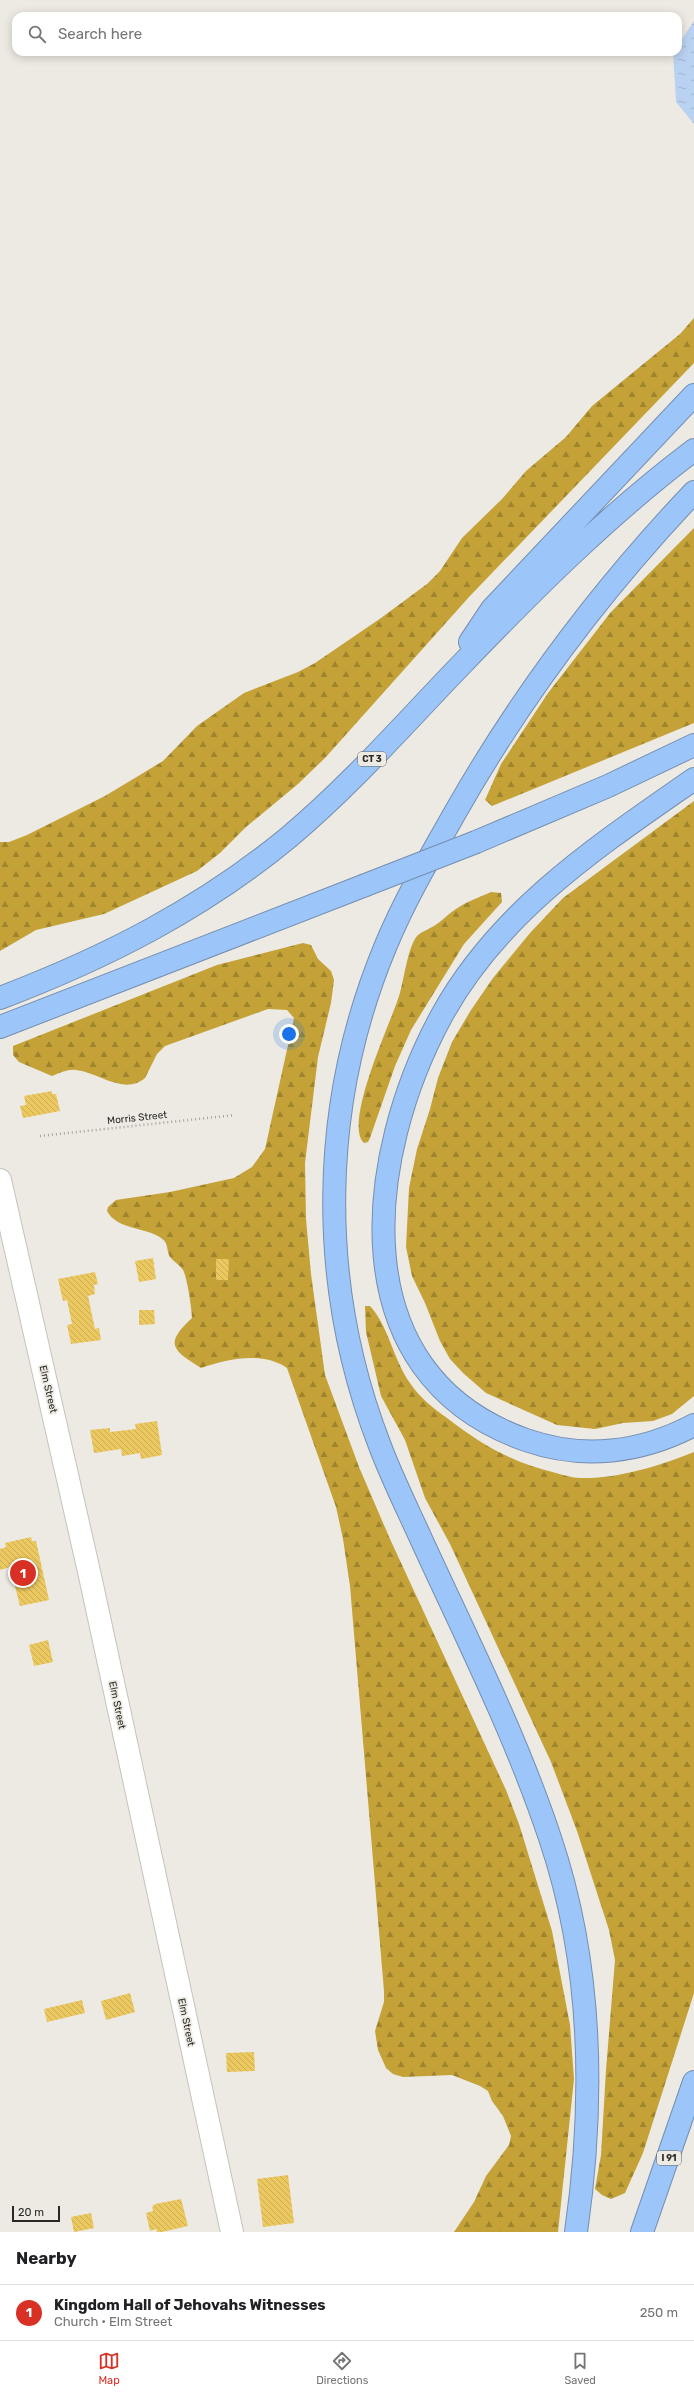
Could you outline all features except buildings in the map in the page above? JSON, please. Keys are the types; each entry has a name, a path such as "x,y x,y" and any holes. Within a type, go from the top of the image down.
{"highway":[{"path":"460,666 473,635 492,609 694,395"},
{"name":"CT 3","path":"0,998 120,947 183,913 239,875 289,837 338,793 567,557 611,518 694,450"},
{"path":"576,2232 587,2136 589,2077 583,1998 570,1910 552,1842 527,1775 389,1468 364,1402 350,1347 339,1286 334,1241 334,1177 341,1108 355,1035 373,978 406,902 468,790 549,666 608,588 694,492"},
{"path":"0,1027 476,842 602,789 694,745"},
{"path":"694,779 608,838 556,879 503,930 468,973 434,1030 409,1089 390,1154 384,1194 382,1230 385,1268 390,1293 410,1341 439,1384 476,1415 505,1432 537,1444 560,1449 590,1452 638,1447 671,1436 694,1425"},
{"name":"I 91","path":"642,2232 694,2082"}],"street":[{"name":"Elm Street","path":"0,1180 90,1576 232,2232"}],"path":[{"name":"Morris Street","path":"40,1136 235,1115"}],"green space":[{"path":"694,318 694,363 469,597 325,758 298,784 246,827 220,853 197,871 104,914 36,930 0,951 0,842 9,842 27,835 105,796 163,761 197,726 244,693 298,672 315,663 381,618 427,584 440,571 462,538 502,499 526,471 566,437 592,406 680,334"},
{"path":"694,528 694,723 492,806 485,800 501,764 548,693 611,612"},
{"path":"694,801 694,1396 672,1414 653,1421 623,1423 595,1429 557,1425 486,1393 463,1373 450,1359 440,1341 425,1303 412,1276 406,1247 409,1188 417,1149 438,1078 452,1042 471,1010 493,978 530,933 563,898"},
{"path":"491,892 501,893 502,902 464,944 411,1030 395,1066 370,1138 368,1142 364,1143 359,1132 359,1116 363,1096 370,1073 398,999 408,956 414,940 422,932 437,924 460,906"},
{"path":"303,943 311,945 318,959 331,971 334,980 331,1003 318,1057 305,1163 306,1219 311,1274 325,1375 359,1467 390,1539 506,1790 519,1824 552,1931 570,2025 574,2079 558,2232 454,2232 474,2202 486,2176 509,2145 511,2136 503,2116 492,2101 488,2091 480,2086 452,2075 403,2077 393,2074 386,2068 378,2050 375,2031 384,2002 384,1991 350,1586 343,1539 336,1507 287,1368 267,1360 245,1358 201,1368 183,1356 175,1346 175,1340 183,1327 192,1318 185,1273 170,1257 164,1240 155,1234 118,1222 107,1211 108,1207 116,1200 170,1192 234,1178 252,1167 265,1149 294,1018 287,1010 268,1009 165,1046 157,1054 145,1078 137,1083 128,1085 111,1082 76,1070 67,1071 52,1076 19,1062 13,1055 13,1046 217,965"},
{"path":"365,1306 370,1306 376,1314 387,1333 404,1374 422,1398 460,1428 498,1452 540,1469 577,1478 594,1478 638,1471 694,1452 694,1993 643,2153 625,2193 611,2199 602,2195 595,2189 601,2155 615,1960 609,1930 577,1831 551,1762 450,1544 425,1498 405,1440 381,1396 366,1332"}],"water":[{"path":"694,21 694,124 676,102 673,56 682,56 682,39"}],"place":[{"name":"Kingdom Hall of Jehovahs Witnesses","path":"23,1573"}]}
